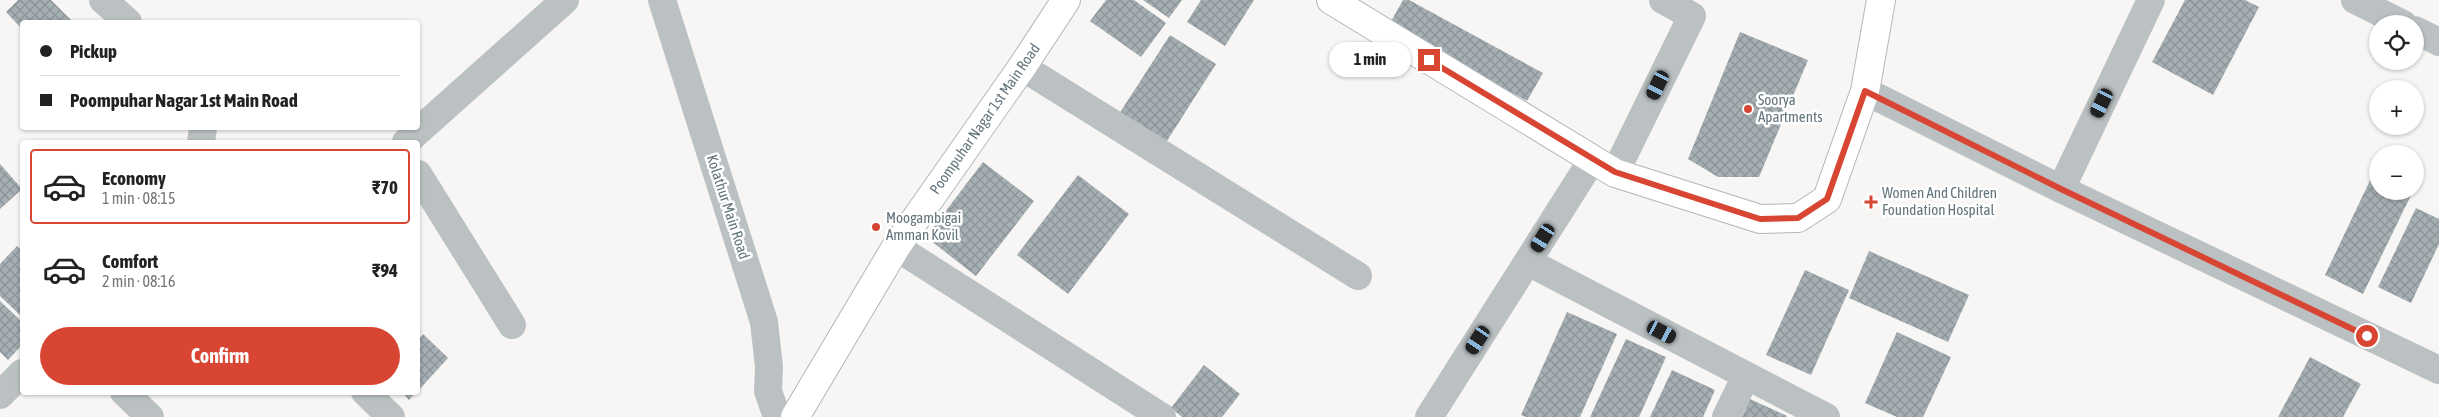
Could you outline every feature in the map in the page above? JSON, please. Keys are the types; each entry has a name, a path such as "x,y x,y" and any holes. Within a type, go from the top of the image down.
{"main road":[{"name":"Poompuhar Nagar 1st Main Road","path":"795,417 896,247 1022,67 1066,0"},
{"path":"1331,0 1604,166 1760,219 1798,218 1827,199 1865,91 1881,0"}],"street":[{"path":"104,0 126,20"},
{"path":"420,129 565,0"},
{"name":"Kolathur Main Road","path":"662,0 764,322 769,367 768,391 777,417"},
{"path":"1429,417 1528,262 1604,166 1692,16 1663,0"},
{"path":"2061,189 2151,0"},
{"path":"2355,0 2385,15"},
{"path":"2424,34 2439,42"},
{"path":"1022,67 1358,276"},
{"path":"1865,91 2061,189 2439,370"},
{"path":"408,140 419,130"},
{"path":"420,177 512,324"},
{"path":"896,247 1162,417"},
{"path":"1528,262 1826,417"},
{"path":"0,395 20,375"},
{"path":"1726,417 1746,376"},
{"path":"127,395 150,417"},
{"path":"368,395 390,417"}],"building":[{"path":"18,0 51,0 71,20 20,20 20,27 6,12"},
{"path":"1106,0 1134,0 1166,23 1141,57 1090,21"},
{"path":"1143,0 1182,0 1169,18"},
{"path":"1201,0 1254,0 1225,46 1187,22"},
{"path":"1403,0 1409,0 1543,73 1527,101 1389,25"},
{"path":"2185,0 2245,0 2259,7 2213,95 2152,62"},
{"name":"Soorya Apartments","path":"1740,32 1808,60 1759,177 1718,177 1688,159"},
{"path":"1170,35 1216,64 1165,144 1119,114"},
{"path":"983,162 1034,201 976,276 926,237"},
{"path":"0,164 20,187 20,191 0,209"},
{"path":"1078,175 1129,214 1068,294 1017,255"},
{"path":"2369,182 2369,200 2409,200 2363,294 2325,275"},
{"path":"2416,208 2439,219 2439,244 2411,303 2378,287"},
{"path":"17,246 20,249 20,315 0,296 0,264"},
{"path":"1869,251 1969,295 1948,342 1849,298"},
{"path":"1805,270 1849,290 1811,375 1766,355"},
{"path":"0,301 20,320 20,347 8,360 0,352"},
{"path":"1567,312 1617,334 1580,417 1526,417 1521,415"},
{"path":"1897,332 1951,357 1923,417 1897,417 1865,403"},
{"path":"423,334 448,358 420,389 420,338"},
{"path":"1626,339 1666,357 1639,417 1590,417"},
{"path":"2310,357 2361,384 2343,417 2278,417"},
{"path":"1204,365 1240,394 1222,417 1182,417 1171,408"},
{"path":"1672,370 1715,390 1703,417 1650,417"},
{"path":"405,395 413,395 409,400"},
{"path":"1750,399 1787,416 1742,417"}],"place":[{"name":"Soorya Apartments","path":"1748,109"},
{"name":"Women And Children Foundation Hospital","path":"1871,202"},
{"name":"Moogambigai Amman Kovil","path":"876,227"}],"route":[{"path":"1429,60 1592,160 1615,172 1760,219 1798,218 1827,199 1865,91 2061,189 2367,336"}]}
